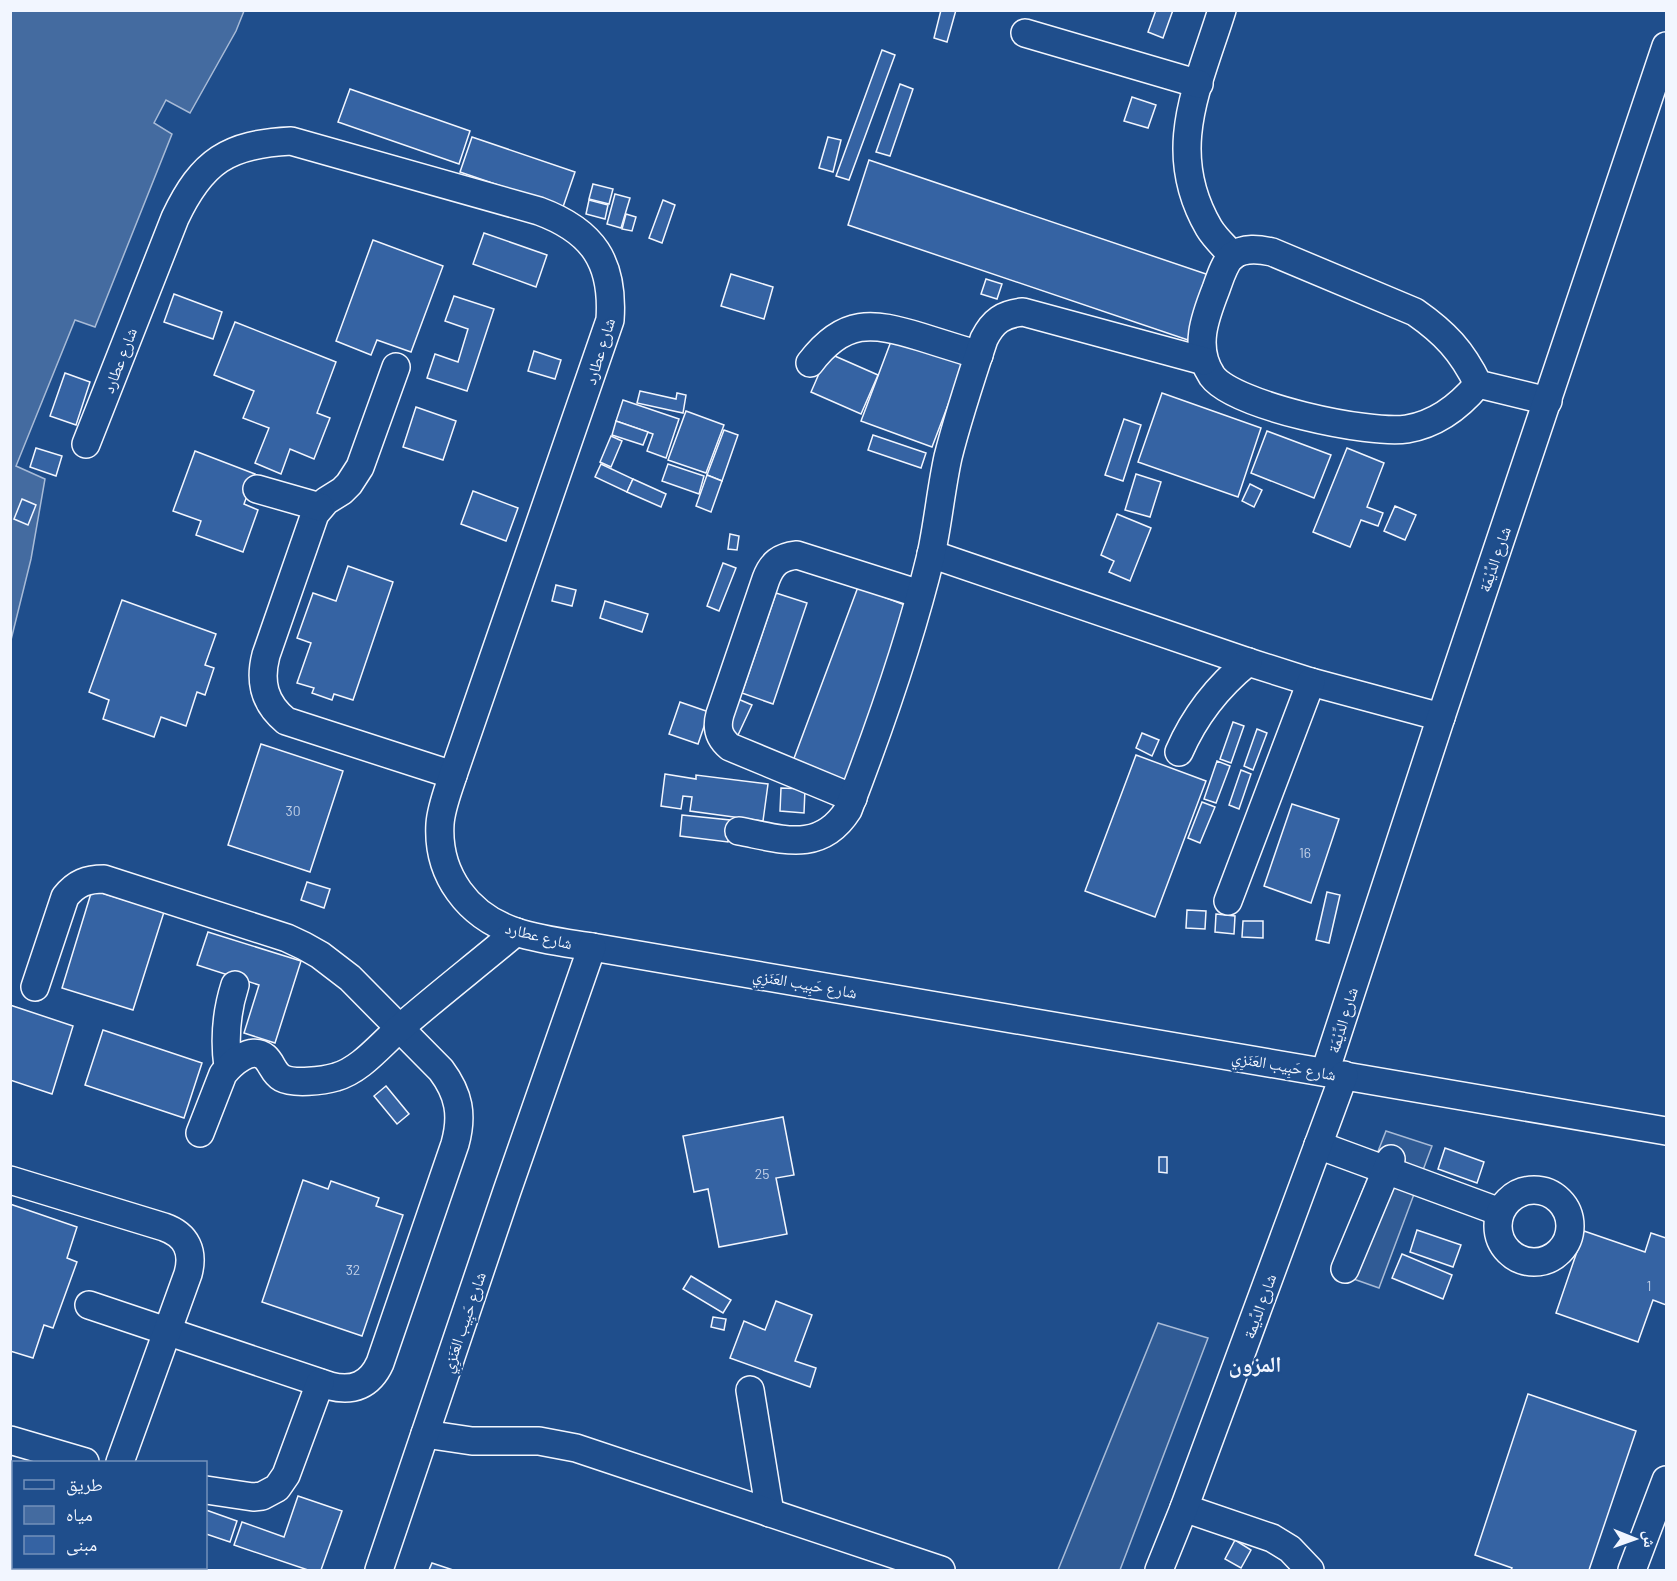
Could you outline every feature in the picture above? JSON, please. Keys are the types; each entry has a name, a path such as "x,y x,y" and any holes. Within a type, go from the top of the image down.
{"street":[{"path":"1222,10 1187,129 1186,164 1194,198 1210,230 1233,256"},
{"path":"1025,33 1199,84"},
{"name":"شارع الدِّيْمَة","path":"1335,1074 1441,717 1666,46"},
{"name":"شارع عطارد","path":"86,444 188,190 207,168 232,151 261,142 291,141 539,211 564,220 583,234 597,252 607,274 612,297 610,320 453,775 440,822 440,846 446,870 458,891 474,909 494,923 516,932 592,947"},
{"path":"1478,384 1447,414 1427,424 1406,429 1384,430 1299,415 1244,397 1227,389 1213,377 1204,361 1202,340 1205,318 1225,267 1233,256 1245,250 1258,249 1272,252 1415,312 1435,326 1452,343 1467,362 1478,384 1548,401"},
{"path":"739,831 795,841 808,840 820,836 841,821 852,798 896,675 931,554 948,458 979,355 990,328 999,319 1023,312 1204,361"},
{"path":"810,363 835,337 870,326 888,327 979,355"},
{"path":"396,367 360,467 342,491 320,507 312,522 263,666 261,678 269,703 286,721 453,775"},
{"path":"257,489 320,507"},
{"path":"931,554 1248,662 1311,682 1441,717"},
{"path":"852,798 730,747 720,736 718,729 720,714 770,569 777,561 797,555 920,594"},
{"path":"1179,752 1207,702 1219,687 1248,662"},
{"path":"1228,901 1311,682"},
{"path":"35,987 65,897 72,888 82,882 104,879 287,938 320,955 350,978 441,1070 451,1082 458,1097 459,1128 375,1372 360,1386 340,1389 89,1305"},
{"path":"200,1133 219,1082 228,1067 248,1055 259,1053 265,1057 275,1073 284,1079 313,1081 334,1078 351,1071 399,1028 516,932"},
{"name":"شارع حَبِيب العَنَزِي","path":"379,1570 592,947 1666,1131"},
{"path":"228,1067 226,1025 235,985"},
{"name":"شارع الدِّيمة","path":"1159,1570 1318,1145 1335,1074"},
{"path":"1318,1145 1389,1165 1500,1212"},
{"path":"1345,1269 1389,1165"},
{"path":"10,1180 174,1230 188,1245 191,1264 169,1331 120,1461"},
{"path":"207,1490 253,1497 262,1496 277,1488 286,1475 320,1383"},
{"path":"750,1390 770,1513"},
{"path":"425,1434 472,1441 539,1441 576,1448 940,1570"},
{"path":"10,1440 82,1461"},
{"path":"1632,1570 1666,1480"},
{"path":"1184,1508 1272,1538 1290,1550 1310,1570"}],"shaded area":[{"path":"1386,1131 1432,1146 1379,1288 1331,1271"},
{"path":"1158,1323 1208,1338 1120,1570 1058,1570"}],"water":[{"path":"11,11 244,11 236,31 190,113 166,100 154,123 172,134 95,327 75,320 16,466 45,479 31,559 11,640"}],"building":[{"path":"941,10 956,10 947,42 934,38"},
{"path":"1156,10 1173,10 1163,38 1148,32"},
{"path":"882,50 895,55 849,180 836,176"},
{"path":"900,84 913,89 890,156 876,152"},
{"path":"350,89 470,131 459,164 338,122"},
{"path":"1132,97 1156,105 1148,128 1124,121"},
{"path":"472,137 575,172 563,207 460,172"},
{"path":"828,137 841,140 833,172 819,168"},
{"path":"869,160 1209,275 1188,340 848,225"},
{"path":"593,184 613,189 609,204 589,199"},
{"path":"615,194 630,198 621,228 607,224"},
{"path":"589,200 608,205 605,219 586,214"},
{"path":"663,200 675,205 662,243 649,238"},
{"path":"626,214 636,217 632,231 622,229"},
{"path":"484,233 547,255 536,287 473,264"},
{"path":"373,240 443,266 411,352 377,340 371,355 336,341"},
{"path":"731,274 773,287 764,319 721,306"},
{"path":"986,279 1002,284 997,299 981,294"},
{"path":"174,294 222,312 213,339 164,322"},
{"path":"454,296 494,309 467,391 427,378 435,354 458,362 468,329 445,321"},
{"path":"235,322 336,362 317,413 330,418 314,459 290,449 281,474 255,463 269,428 243,418 254,391 214,375"},
{"path":"893,336 964,363 932,447 861,421"},
{"path":"534,351 561,360 555,379 528,371"},
{"path":"828,353 878,375 861,414 811,392"},
{"path":"65,373 90,382 76,425 50,416"},
{"path":"640,391 676,399 677,393 686,395 683,413 637,403"},
{"path":"1162,393 1261,428 1238,497 1138,462"},
{"path":"623,400 679,419 666,458 647,451 653,434 616,421"},
{"path":"416,407 456,421 443,460 403,447"},
{"path":"686,411 724,425 706,473 668,460"},
{"path":"1124,419 1141,425 1123,481 1105,475"},
{"path":"616,421 648,432 643,445 612,435"},
{"path":"724,430 738,435 722,481 707,475"},
{"path":"1267,431 1331,455 1314,498 1251,473"},
{"path":"873,435 926,453 921,468 868,450"},
{"path":"611,436 622,441 611,467 600,462"},
{"path":"36,448 62,456 56,476 30,467"},
{"path":"1347,448 1384,463 1367,507 1383,513 1378,526 1361,520 1350,547 1313,532"},
{"path":"195,451 255,474 244,504 258,510 243,552 196,535 201,521 173,511"},
{"path":"601,464 633,479 627,492 595,477"},
{"path":"668,464 704,476 699,494 662,481"},
{"path":"1136,474 1161,482 1150,517 1125,510"},
{"path":"707,475 722,481 711,512 696,506"},
{"path":"633,479 666,494 661,507 627,492"},
{"path":"1250,484 1262,490 1254,507 1242,501"},
{"path":"473,491 518,508 506,541 461,524"},
{"path":"22,499 36,505 28,525 14,519"},
{"path":"1395,506 1416,515 1405,540 1384,531"},
{"path":"1117,514 1151,528 1130,581 1109,572 1114,561 1101,555"},
{"path":"730,534 739,536 737,550 728,549"},
{"path":"723,563 736,568 719,611 707,606"},
{"path":"348,566 393,582 353,700 334,694 332,700 312,693 314,688 297,683 311,643 297,638 313,593 336,601"},
{"path":"556,585 576,590 572,606 552,601"},
{"path":"858,587 910,607 843,789 790,769"},
{"path":"776,593 807,603 773,704 742,693"},
{"path":"122,600 216,634 205,665 214,668 205,695 197,692 186,726 161,717 154,737 103,719 109,700 89,692"},
{"path":"605,601 648,614 642,632 600,618"},
{"path":"738,699 752,705 738,735 724,729"},
{"path":"680,702 709,712 698,744 669,734"},
{"path":"1233,722 1244,726 1231,763 1220,759"},
{"path":"1257,729 1267,733 1253,770 1244,766"},
{"path":"1142,733 1159,740 1152,756 1136,748"},
{"path":"261,744 343,771 310,872 228,845"},
{"path":"1136,755 1206,781 1155,917 1085,891"},
{"path":"1217,761 1230,766 1216,803 1204,799"},
{"path":"1241,770 1251,774 1239,809 1229,805"},
{"path":"665,774 696,779 696,775 768,784 763,821 690,811 692,797 683,796 681,809 661,806"},
{"path":"781,788 805,789 804,813 780,811"},
{"path":"1202,802 1215,807 1200,843 1188,838"},
{"path":"1292,804 1339,819 1311,903 1264,886"},
{"path":"682,815 730,820 728,842 680,836"},
{"path":"307,882 330,889 324,908 301,900"},
{"path":"92,890 164,912 133,1010 62,988"},
{"path":"1327,892 1340,895 1329,943 1316,940"},
{"path":"1187,910 1206,911 1205,929 1186,928"},
{"path":"1216,914 1235,916 1234,934 1215,932"},
{"path":"1243,921 1263,921 1263,938 1242,937"},
{"path":"208,932 301,961 275,1043 244,1033 259,985 197,965"},
{"path":"10,1005 73,1026 52,1094 10,1080"},
{"path":"103,1030 202,1063 184,1118 85,1085"},
{"path":"386,1086 409,1114 397,1124 374,1096"},
{"path":"783,1117 794,1175 776,1178 787,1234 719,1247 708,1189 694,1192 683,1136"},
{"path":"1445,1148 1484,1162 1477,1183 1438,1169"},
{"path":"1159,1157 1167,1157 1167,1173 1159,1172"},
{"path":"303,1180 328,1189 331,1181 379,1198 376,1206 403,1215 362,1336 262,1302"},
{"path":"10,1204 77,1227 67,1258 77,1262 53,1328 44,1325 33,1358 10,1351"},
{"path":"1417,1230 1461,1245 1453,1267 1410,1252"},
{"path":"1584,1231 1645,1252 1651,1233 1666,1238 1666,1305 1653,1300 1638,1342 1556,1313"},
{"path":"1402,1254 1452,1275 1443,1299 1392,1278"},
{"path":"691,1276 731,1300 723,1313 683,1289"},
{"path":"776,1301 812,1315 795,1361 816,1368 810,1387 730,1358 744,1321 765,1330"},
{"path":"713,1317 726,1319 724,1330 711,1327"},
{"path":"1528,1394 1636,1431 1589,1570 1511,1570 1512,1568 1475,1555"},
{"path":"298,1496 342,1511 321,1570 308,1570 234,1545 242,1522 284,1537"},
{"path":"207,1510 237,1521 230,1542 207,1534"},
{"path":"10,1522 12,1522 12,1558 10,1557"},
{"path":"1235,1540 1251,1550 1241,1568 1225,1559"},
{"path":"432,1563 453,1570 429,1570"},
{"path":"62,1569 86,1569 85,1570"},
{"path":"148,1569 152,1570 121,1570"}],"district":[{"name":"المزون","path":"1255,1363"}]}
